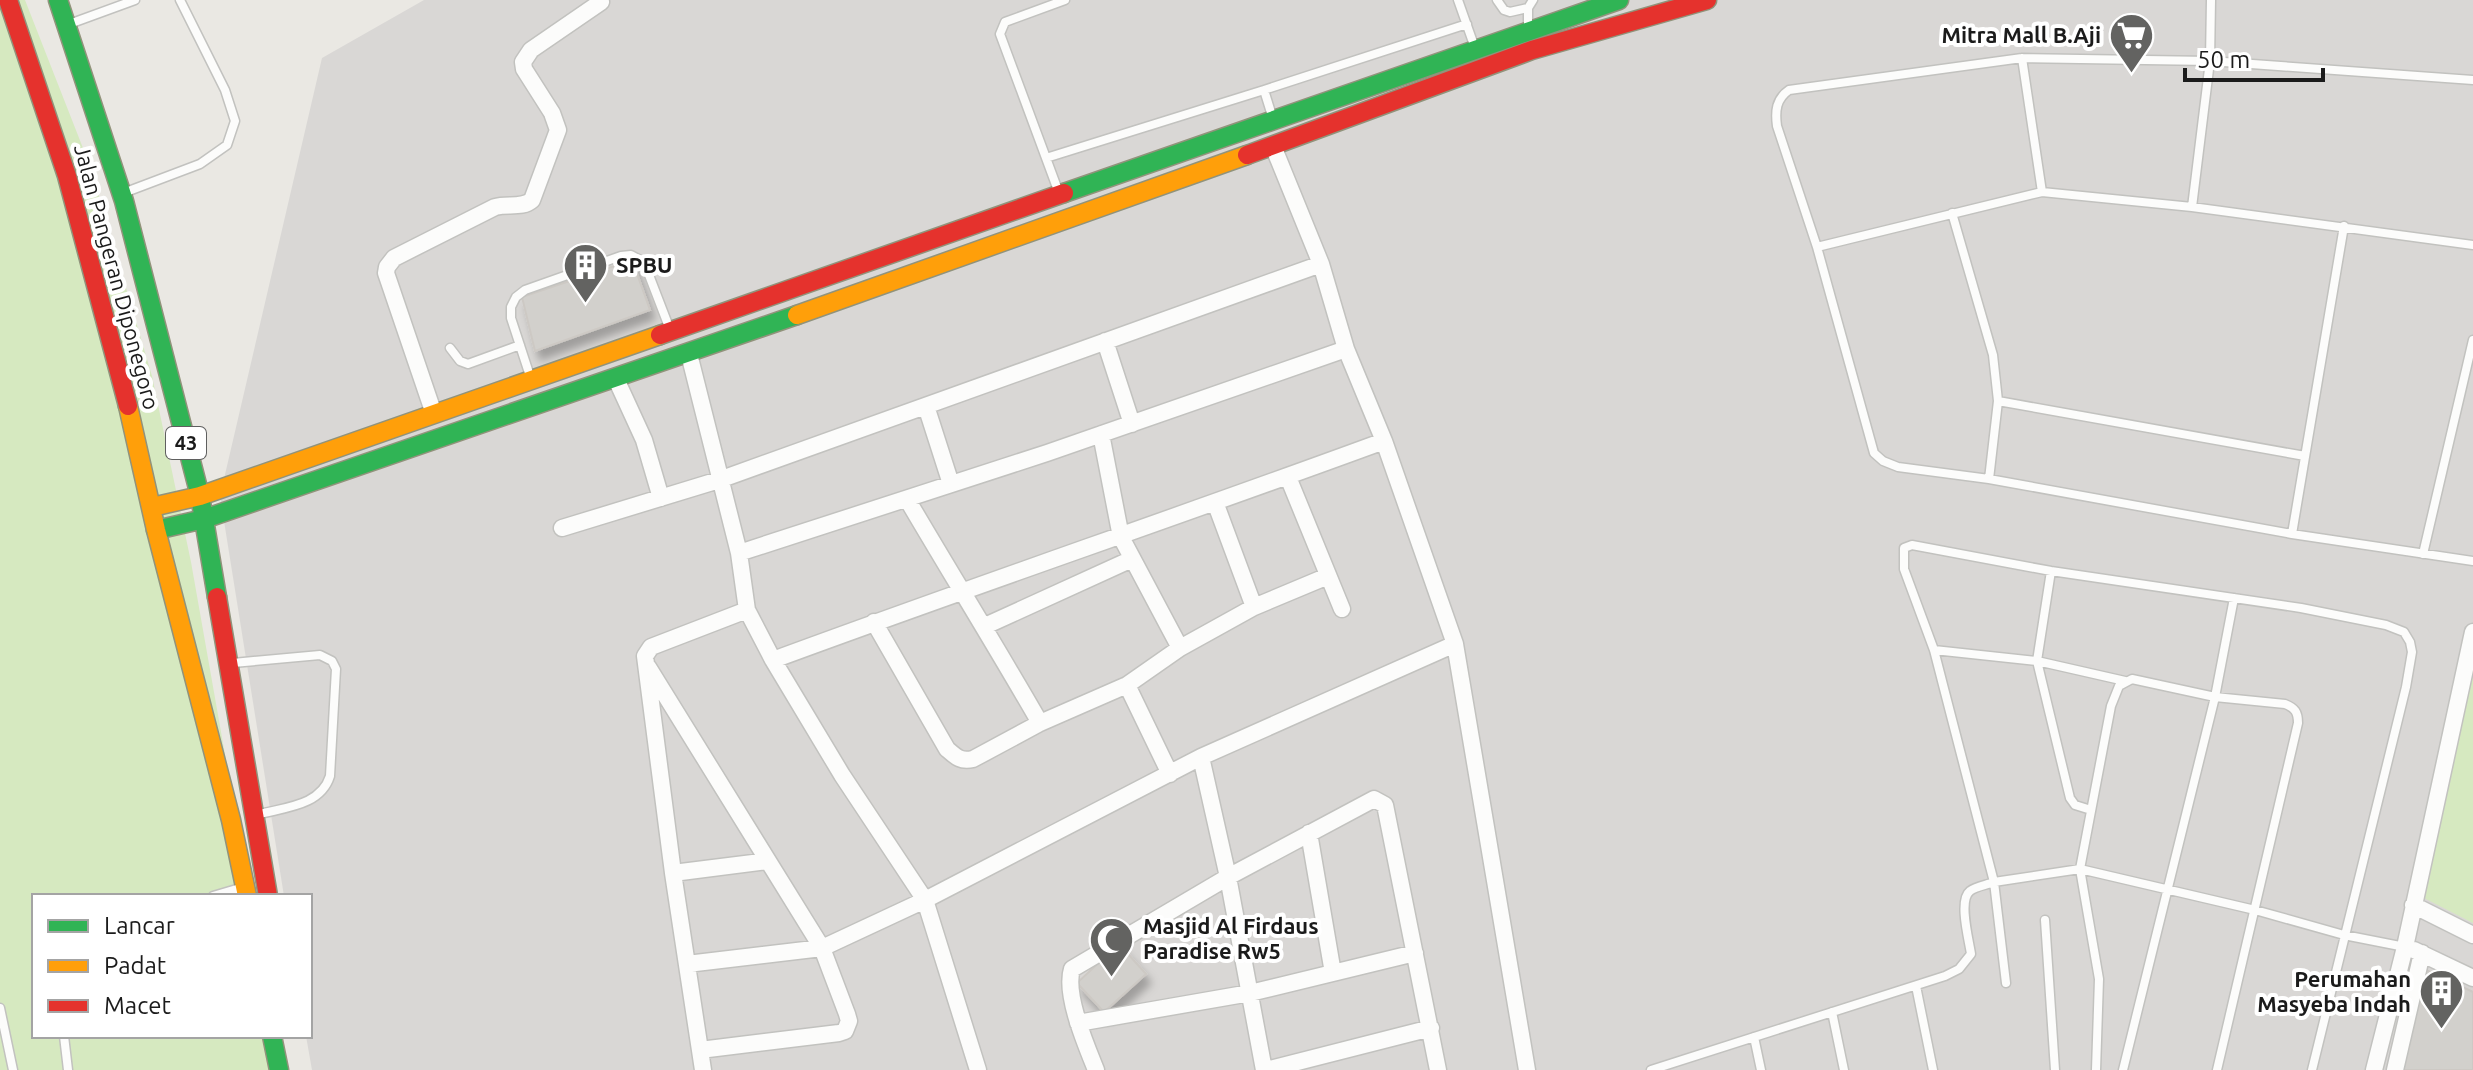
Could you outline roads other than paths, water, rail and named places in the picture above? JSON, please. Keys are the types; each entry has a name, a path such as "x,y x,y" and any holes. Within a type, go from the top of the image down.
{"main road":[{"name":"Jalan Pangeran Diponegoro","path":"8,0 67,176 137,441 156,530 231,820 246,891"},
{"name":"Jalan Pangeran Diponegoro","path":"58,0 122,194 200,496 268,894"},
{"path":"152,507 200,496 1619,0"},
{"path":"156,530 204,519 689,354 1273,146 1532,50 1707,0"},
{"path":"485,396 495,421"},
{"path":"272,1038 279,1070"}],"street":[{"path":"434,414 386,273 387,267 394,258 495,207 527,205 532,200 558,130 552,113 524,69 523,62 531,50 601,2"},
{"path":"1273,146 1321,264 1346,349 1384,441 1455,644 1527,1070"},
{"path":"562,528 719,480 1321,264"},
{"path":"1105,341 1132,424"},
{"path":"739,553 1132,424 1346,349"},
{"path":"689,354 739,553 747,610 773,660 842,775 925,900 978,1070"},
{"path":"616,379 644,440 661,498"},
{"path":"926,406 951,484"},
{"path":"1101,434 1121,537 1180,648"},
{"path":"773,660 961,590 1121,537 1384,441"},
{"path":"1288,477 1342,609"},
{"path":"907,499 1040,723"},
{"path":"1215,502 1254,607"},
{"path":"985,626 1132,559"},
{"path":"874,622 947,749 965,761 1040,723 1127,685 1180,648 1254,607 1328,576"},
{"path":"703,1070 645,662 647,650 651,647 747,610"},
{"path":"2374,1070 2405,947 2473,632"},
{"path":"687,964 822,948 925,900 1201,757 1455,644"},
{"path":"645,662 822,948 849,1021 845,1031 839,1033 700,1050"},
{"path":"1127,685 1170,774"},
{"path":"1201,757 1228,877 1265,1070 1431,1028"},
{"path":"1096,1070 1078,1023 1070,982 1072,969 1228,877 1374,799 1385,805 1438,1070"},
{"path":"1309,833 1333,973"},
{"path":"673,873 768,861"},
{"path":"2413,905 2473,935"},
{"path":"2405,947 2473,978"},
{"path":"1078,1023 1250,993 1415,953"},
{"path":"2395,1070 2422,953"}],"lane":[{"path":"67,25 135,0"},
{"path":"122,194 200,164 227,145 235,121 225,90 180,0"},
{"path":"1060,194 1000,34 1005,22 1065,0"},
{"path":"1458,0 1475,48"},
{"path":"1497,0 1504,10 1510,12 1530,4 1528,30 1532,50"},
{"path":"2192,207 2210,61 2211,0"},
{"path":"1046,158 1467,24"},
{"path":"2022,58 2042,192"},
{"path":"2473,80 2210,61 2022,58 1789,90 1781,95 1775,113 1817,247 1874,453 1883,461 1898,467 1989,479 2292,534 2473,561"},
{"path":"1264,90 1273,119"},
{"path":"1817,247 2042,192 2192,207 2473,245"},
{"path":"1952,213 1993,355 1998,401 1989,479"},
{"path":"2292,534 2344,226"},
{"path":"531,380 511,318 513,302 520,293 621,256 631,255 644,262 671,330"},
{"path":"2423,554 2473,340"},
{"path":"450,348 460,361 468,364 520,345"},
{"path":"1998,401 2305,456"},
{"path":"2006,983 1994,882 1934,650 1904,569 1904,548 1912,545 2051,571 2234,598 2386,625 2404,632 2412,652 2312,1070"},
{"path":"2051,571 2037,661 2070,798 2075,805 2091,810"},
{"path":"2123,1070 2215,697 2234,598"},
{"path":"1934,650 2037,661 2215,697 2285,704 2293,707 2298,714 2217,1070"},
{"path":"228,663 320,655 327,657 336,669 330,776 326,787 318,796 301,803 254,815"},
{"path":"2096,1070 2099,979 2080,869 2111,706 2115,692 2125,681"},
{"path":"1651,1070 1674,1066 1952,973 1971,954 1964,909 1966,895 1994,882 2080,869 2255,910 2344,935 2405,947"},
{"path":"226,894 246,891"},
{"path":"2045,920 2055,1070"},
{"path":"1916,986 1933,1070"},
{"path":"0,1008 13,1070"},
{"path":"1832,1012 1844,1070"},
{"path":"1754,1037 1761,1070"},
{"path":"64,1038 68,1070"}],"place":[{"name":"Mitra Mall B.Aji","path":"2132,74"},
{"name":"SPBU","path":"585,304"},
{"name":"Masjid Al Firdaus Paradise Rw5","path":"1112,978"},
{"name":"Perumahan Masyeba Indah","path":"2442,1031"}]}
